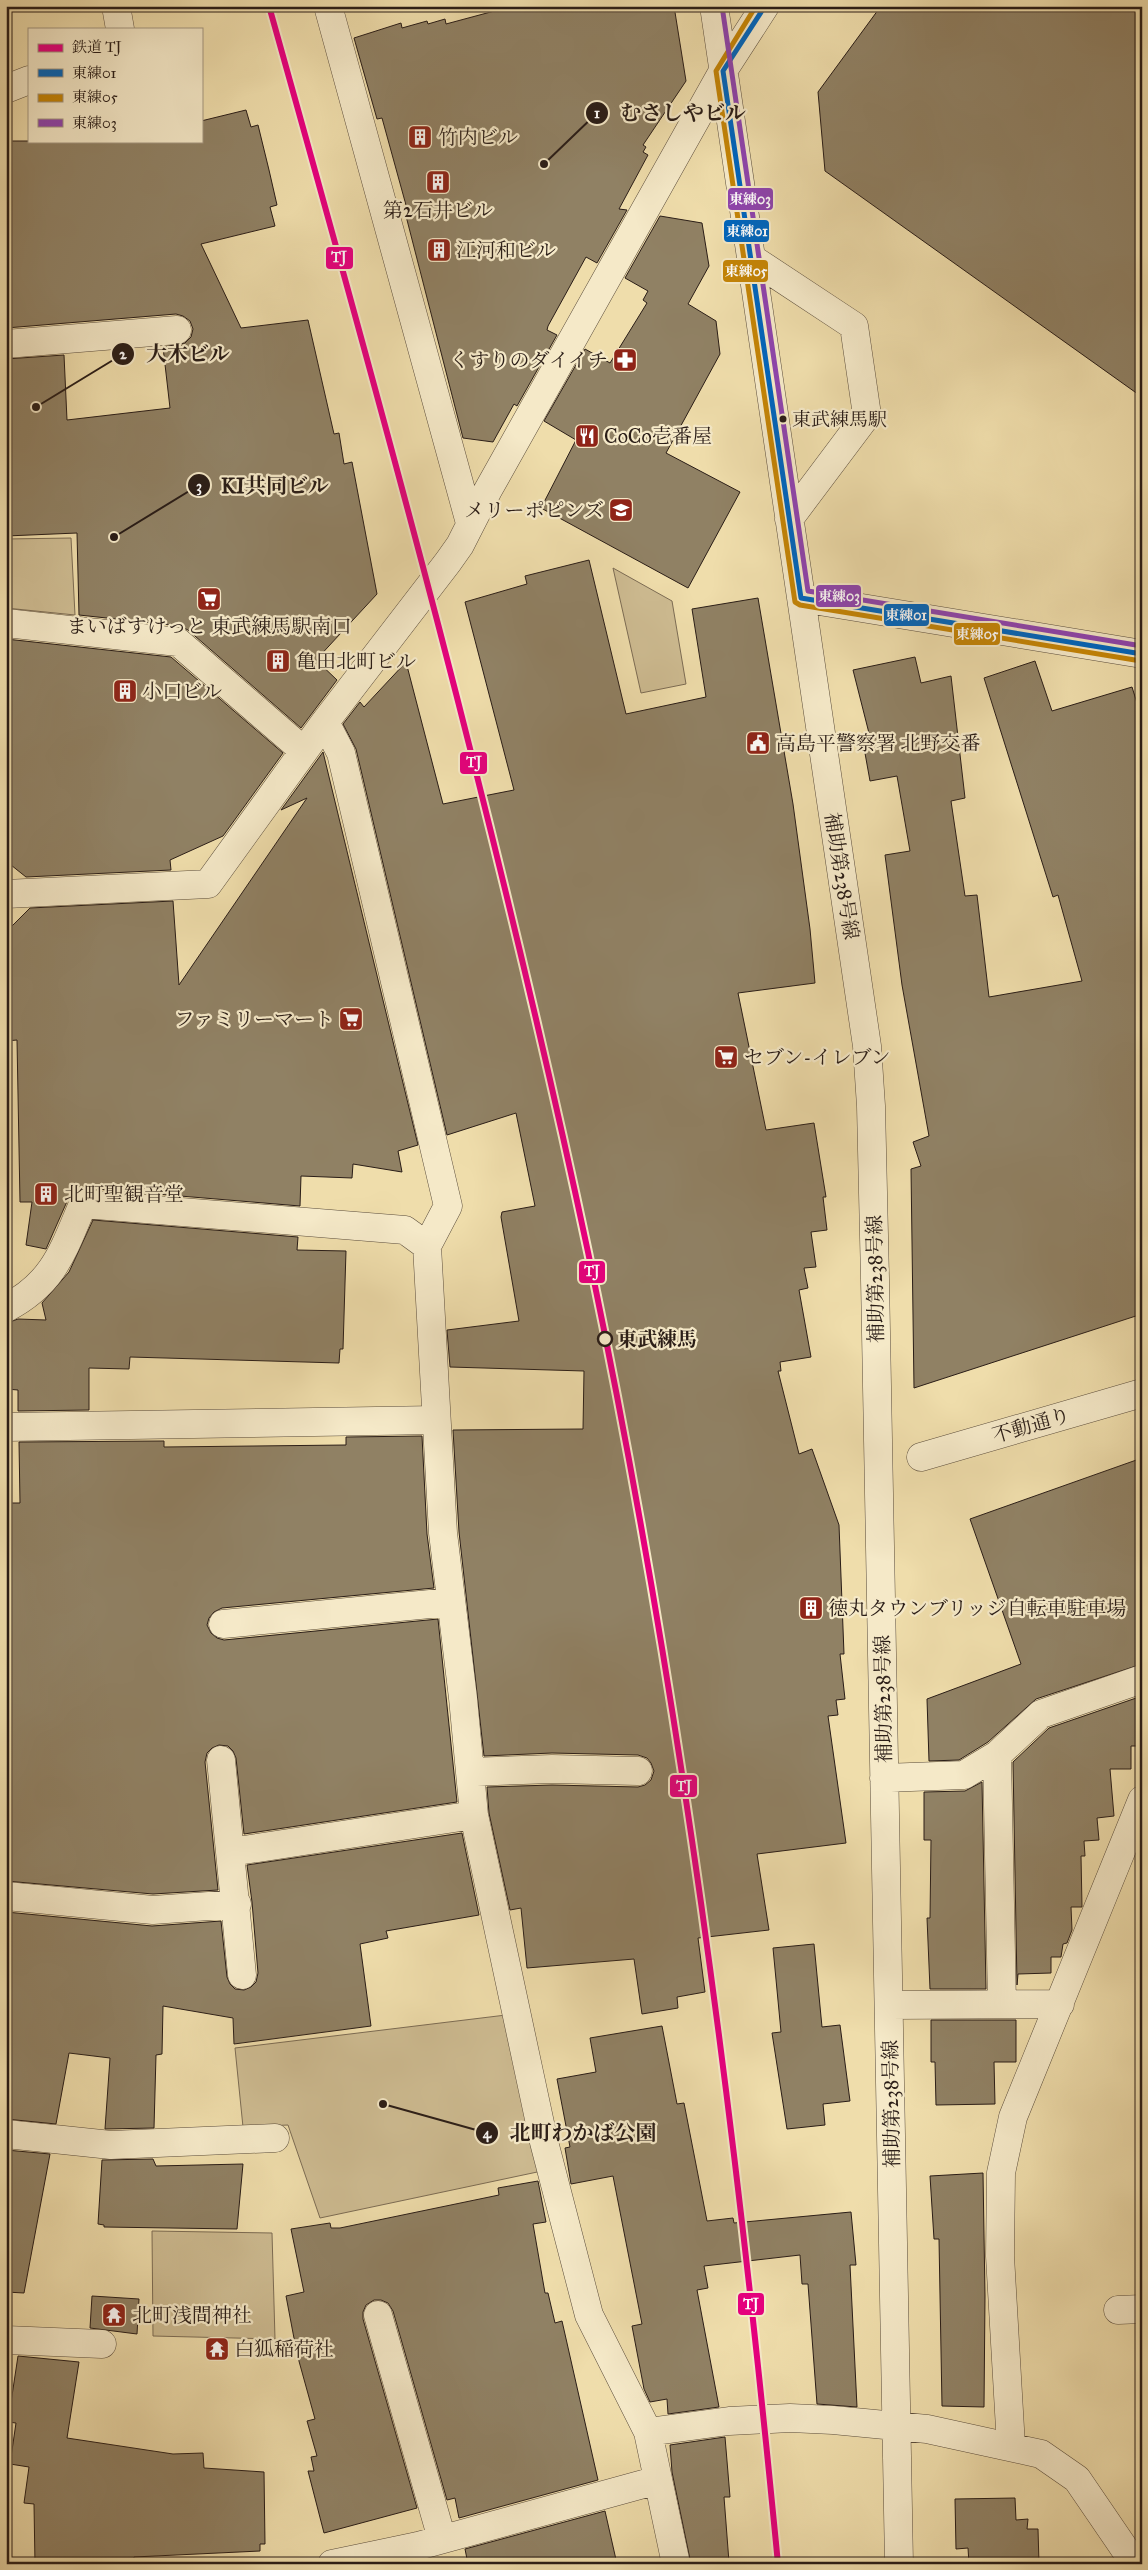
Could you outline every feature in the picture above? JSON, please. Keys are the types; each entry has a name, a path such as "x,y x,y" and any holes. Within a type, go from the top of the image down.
{"street":[{"path":"116,6 120,28"},
{"path":"328,6 470,523"},
{"name":"補助第238号線","path":"714,6 864,1017 871,1106 890,2006 899,2564"},
{"path":"6,894 208,884 325,722 460,545 470,523 723,71 765,6"},
{"path":"6,89 28,80"},
{"path":"751,258 854,326 866,415 790,519"},
{"path":"6,344 177,330"},
{"path":"801,598 1142,654"},
{"path":"6,623 178,642 304,751"},
{"path":"325,722 341,753 448,1206 427,1246 443,1533 474,1815 544,2142 589,2315 648,2432 676,2564"},
{"path":"6,1308 26,1297 56,1266 84,1204 405,1230 427,1246"},
{"name":"不動通り","path":"921,1457 1142,1393"},
{"path":"6,1427 436,1420"},
{"path":"223,1624 451,1602"},
{"path":"884,1778 964,1775 997,1755 1041,1714 1142,1679"},
{"path":"997,1755 1002,2004"},
{"path":"221,1760 237,1904 242,1975"},
{"path":"470,1772 552,1768 638,1771"},
{"path":"1011,2446 1000,2256 1001,2173 1013,2117 1142,1800"},
{"path":"231,1852 474,1815"},
{"path":"6,1896 154,1910 237,1904"},
{"path":"890,2006 1060,2004"},
{"path":"6,2134 111,2145 275,2138"},
{"path":"378,2315 442,2539"},
{"path":"6,2340 102,2344"},
{"path":"648,2432 729,2421 790,2418 928,2429 1041,2454 1077,2479 1135,2564"},
{"path":"332,2564 418,2546 658,2480"}],"shaded area":[{"path":"71,538 75,615 6,608 6,539"},
{"path":"613,568 672,601 686,684 641,693"},
{"path":"506,2015 542,2171 320,2218 288,2125 243,2127 235,2048"},
{"path":"152,2231 272,2233 275,2339 153,2336"}],"building":[{"path":"513,6 674,6 686,81 643,145 646,147 643,152 648,155 619,209 627,210 597,263 586,257 548,326 547,330 557,335 517,406 514,404 493,442 463,438 406,216 409,216 382,118 377,119 354,38 401,23 402,28 427,21 428,24 445,19 446,24"},
{"path":"881,6 1142,6 1142,397 825,171 818,92"},
{"path":"246,110 251,127 258,125 277,205 270,207 275,226 201,244 241,328 308,320 334,434 339,433 344,464 352,462 377,594 316,660 337,680 301,728 188,630 180,626 79,615 77,533 6,536 6,359 64,355 67,420 170,408 163,347 185,343 191,337 193,329 190,321 176,314 6,328 6,141 202,142 202,121"},
{"path":"660,216 702,223 709,266 688,304 716,321 720,354 666,453 740,492 688,588 541,508 576,440 544,421 585,349 610,363 647,303 643,300 648,291 625,278"},
{"path":"589,560 626,714 706,697 692,609 758,598 793,804 810,929 815,983 738,993 766,1130 814,1123 826,1197 823,1197 827,1230 811,1232 816,1267 804,1268 808,1288 799,1290 811,1357 780,1362 781,1371 778,1371 799,1454 812,1449 839,1525 844,1654 840,1654 845,1699 836,1700 838,1715 828,1716 846,1843 757,1854 769,1930 698,1938 705,1992 677,1997 678,2008 642,2014 634,1959 527,1968 521,1908 510,1910 489,1813 487,1787 552,1785 638,1787 645,1785 651,1780 654,1771 647,1758 638,1755 552,1753 484,1756 459,1532 453,1430 583,1429 584,1371 450,1367 447,1330 519,1321 501,1217 502,1212 535,1206 516,1113 447,1135 356,749 343,724 360,702 364,707 406,662 443,804 514,790 465,602 527,584 525,576"},
{"path":"6,639 171,657 283,753 223,836 170,860 171,870 26,877 6,861"},
{"path":"915,657 921,683 951,676 965,798 951,801 965,896 977,895 989,997 1082,981 1058,895 1053,897 984,678 1035,661 1052,711 1132,687 1142,719 1142,1314 914,1388 911,1169 921,1166 913,1142 929,1136 902,985 885,855 910,851 897,776 870,781 863,742 871,741 853,670"},
{"path":"323,752 418,1145 398,1151 402,1172 353,1164 352,1178 301,1176 300,1206 84,1188 74,1191 69,1197 46,1249 26,1245 32,1202 20,1202 17,1040 6,1041 6,932 30,908 173,901 179,985 307,798 281,810"},
{"path":"93,1220 298,1237 297,1250 346,1251 343,1349 340,1349 339,1363 130,1357 129,1369 89,1368 89,1410 18,1411 18,1390 6,1389 7,1323 18,1319 46,1320 42,1303 69,1272"},
{"path":"422,1436 427,1534 434,1588 222,1608 214,1612 209,1618 207,1625 211,1633 217,1638 224,1640 438,1619 457,1802 244,1834 236,1758 228,1746 219,1745 207,1753 205,1762 218,1890 153,1894 6,1881 7,1503 20,1503 19,1442 164,1441 164,1447 346,1445 346,1437"},
{"path":"1142,1458 1142,1664 1036,1699 988,1742 959,1760 929,1761 927,1699 1021,1664 970,1519"},
{"path":"1142,1696 1142,1746 1131,1746 1131,1769 1110,1769 1114,1816 1097,1818 1099,1840 1084,1841 1085,1856 1081,1856 1082,1907 1071,1907 1072,1930 1067,1943 1063,1944 1061,1957 1051,1957 1051,1973 1018,1974 1017,1985 1013,1762 1049,1728"},
{"path":"982,1782 986,1989 930,1989 927,1918 930,1918 931,1840 924,1840 924,1792 965,1791"},
{"path":"462,1833 479,1915 386,1931 388,1938 360,1944 371,2026 234,2044 233,2018 163,2006 162,2054 156,2055 154,2128 105,2129 110,2058 69,2053 56,2124 6,2119 6,1912 152,1926 221,1921 227,1977 235,1989 244,1990 256,1982 258,1973 247,1865"},
{"path":"814,1944 822,2027 840,2025 850,2101 823,2104 825,2125 787,2129 772,2033 781,2032 773,1948"},
{"path":"931,2020 1016,2020 1016,2062 994,2062 995,2104 936,2105 935,2062 931,2062"},
{"path":"662,2026 677,2104 684,2103 707,2221 733,2218 734,2223 851,2212 856,2265 850,2265 857,2407 817,2404 808,2284 802,2284 800,2255 704,2266 708,2288 697,2290 719,2407 668,2414 667,2399 650,2402 644,2389 632,2326 642,2324 613,2176 571,2184 565,2148 570,2147 557,2079 596,2072 590,2038"},
{"path":"6,2150 50,2154 24,2293 6,2292"},
{"path":"153,2159 156,2166 243,2164 237,2229 104,2227 104,2225 98,2224 102,2160"},
{"path":"983,2173 984,2407 942,2406 939,2239 934,2239 930,2176"},
{"path":"538,2181 546,2222 533,2224 545,2293 548,2293 555,2323 562,2321 598,2480 459,2518 455,2498 447,2500 393,2311 388,2303 374,2300 366,2305 363,2319 417,2508 324,2533 308,2471 314,2471 311,2457 317,2456 307,2421 315,2419 297,2354 286,2296 304,2292 291,2229 330,2223 331,2228 340,2228 499,2195 498,2188"},
{"name":"北町浅間神社","path":"92,2296 139,2299 137,2334 90,2328"},
{"path":"18,2356 79,2362 67,2438 173,2454 203,2453 204,2468 264,2472 265,2544 260,2544 260,2551 134,2557 134,2564 35,2564 34,2504 24,2503 29,2467 10,2464 16,2423 8,2422"},
{"path":"725,2437 730,2497 724,2497 729,2562 691,2564 672,2472 670,2445"},
{"path":"1015,2498 1016,2520 1028,2519 1027,2529 1038,2529 1039,2564 969,2564 968,2548 956,2549 955,2499"},
{"path":"605,2511 617,2564 468,2564 465,2549"}],"rail line":[{"name":"TJ","path":"269,6 439,626 479,782 553,1095 588,1252 621,1415 677,1741 701,1905 743,2234 778,2564"}],"transit line":[{"name":"東練03","path":"722,6 808,591 1142,646"},
{"name":"東練05","path":"756,6 716,71 795,602 800,605 1141,661"},
{"name":"東練01","path":"765,6 723,71 801,598 1142,654"}],"place":[{"name":"竹内ビル","path":"420,137"},
{"name":"むさしやビル","path":"544,164"},
{"name":"第2石井ビル","path":"438,182"},
{"name":"江河和ビル","path":"439,250"},
{"name":"くすりのダイイチ","path":"625,360"},
{"name":"大木ビル","path":"36,407"},
{"name":"東武練馬駅","path":"783,419"},
{"name":"CoCo壱番屋","path":"587,436"},
{"name":"メリーポピンズ","path":"621,510"},
{"name":"KI共同ビル","path":"114,537"},
{"name":"まいばすけっと 東武練馬駅南口","path":"209,599"},
{"name":"亀田北町ビル","path":"278,661"},
{"name":"小口ビル","path":"125,691"},
{"name":"高島平警察署 北野交番","path":"758,743"},
{"name":"ファミリーマート","path":"351,1019"},
{"name":"セブン-イレブン","path":"726,1057"},
{"name":"北町聖観音堂","path":"46,1194"},
{"name":"東武練馬","path":"605,1339"},
{"name":"徳丸タウンブリッジ自転車駐車場","path":"811,1608"},
{"name":"北町わかば公園","path":"383,2104"},
{"name":"北町浅間神社","path":"114,2315"},
{"name":"白狐稲荷社","path":"217,2349"}]}
